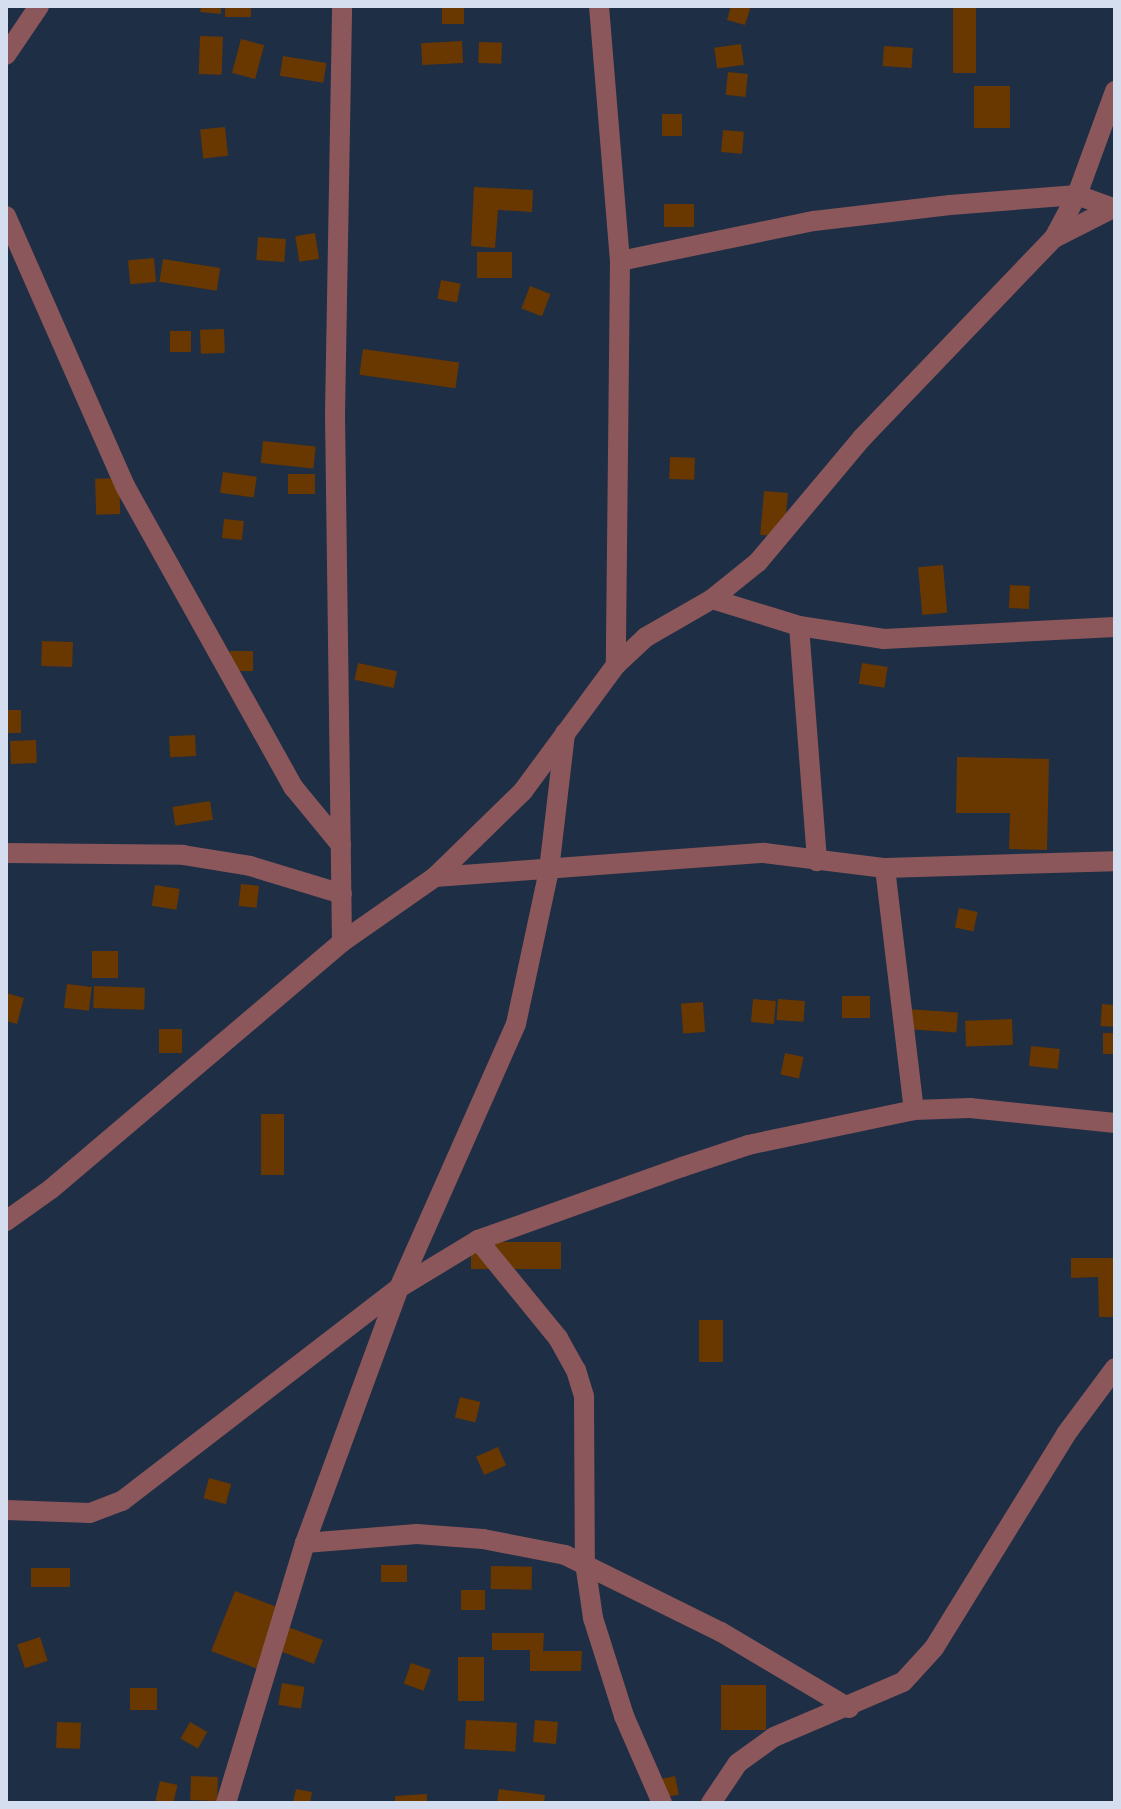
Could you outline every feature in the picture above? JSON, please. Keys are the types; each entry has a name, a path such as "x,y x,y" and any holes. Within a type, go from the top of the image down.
{"street":[{"path":"342,6 335,414 342,942"},
{"path":"599,6 620,261 616,665"},
{"path":"6,55 40,8"},
{"path":"6,1221 51,1189 342,942 435,877 523,791 616,665 646,637 712,599 758,562 862,438 1054,238 1077,195 1115,91"},
{"path":"620,261 814,221 1077,195 1114,208"},
{"path":"1054,238 1114,208"},
{"path":"6,216 125,486 294,788 341,845"},
{"path":"712,599 799,626 884,639 1115,627"},
{"path":"799,626 817,861"},
{"path":"226,1803 305,1543 399,1288 516,1024 549,870 566,729"},
{"path":"6,853 183,855 250,866 342,894"},
{"path":"435,877 764,853 885,868 1115,861"},
{"path":"885,868 914,1110"},
{"path":"6,1510 90,1513 122,1501 399,1288 478,1240 748,1145 914,1110 970,1108 1115,1123"},
{"path":"478,1240 558,1338 576,1370 584,1397 585,1563 593,1618 624,1716 662,1803"},
{"path":"711,1803 738,1763 774,1737 849,1708 903,1682 934,1648 1066,1434 1115,1368"},
{"path":"305,1543 417,1534 532,1547 585,1563 721,1632 849,1708"}],"building":[{"path":"201,6 221,6 221,14 200,12"},
{"path":"225,6 251,6 251,17 225,17"},
{"path":"442,6 464,6 464,24 442,24"},
{"path":"731,6 751,6 745,25 727,20"},
{"path":"953,6 976,6 976,73 953,73"},
{"path":"200,36 223,37 222,75 199,74"},
{"path":"241,39 264,45 255,79 232,73"},
{"path":"462,41 463,63 422,65 421,43"},
{"path":"479,42 502,43 501,64 478,63"},
{"path":"741,44 744,65 717,69 714,48"},
{"path":"884,46 913,48 912,68 883,66"},
{"path":"283,56 326,63 323,83 280,76"},
{"path":"728,72 748,74 745,97 726,95"},
{"path":"974,86 1010,86 1010,128 974,128"},
{"path":"662,114 682,114 682,136 662,136"},
{"path":"225,127 228,156 203,158 200,130"},
{"path":"723,130 744,132 742,154 721,152"},
{"path":"474,187 533,190 532,212 498,210 495,248 471,246"},
{"path":"664,204 694,204 694,227 664,227"},
{"path":"315,233 319,259 299,262 295,236"},
{"path":"258,237 286,239 284,262 256,260"},
{"path":"477,252 512,252 512,278 477,278"},
{"path":"154,258 156,282 130,284 128,260"},
{"path":"163,259 220,268 217,291 159,282"},
{"path":"441,280 461,284 457,302 437,299"},
{"path":"530,286 551,294 542,316 521,308"},
{"path":"224,329 225,353 201,354 200,330"},
{"path":"170,331 191,331 191,352 170,352"},
{"path":"363,349 459,362 455,388 359,375"},
{"path":"263,441 316,447 313,468 261,463"},
{"path":"670,457 695,458 694,480 669,479"},
{"path":"223,472 257,477 254,498 220,493"},
{"path":"288,474 315,474 315,494 288,494"},
{"path":"119,478 120,514 96,515 95,479"},
{"path":"764,491 788,493 784,537 760,535"},
{"path":"224,519 244,521 242,540 222,538"},
{"path":"943,565 947,613 922,615 918,567"},
{"path":"1010,585 1030,586 1029,609 1009,608"},
{"path":"42,641 73,642 72,667 41,666"},
{"path":"230,651 253,651 253,671 230,671"},
{"path":"358,663 397,671 394,688 354,680"},
{"path":"862,663 888,667 884,688 859,684"},
{"path":"6,710 21,710 21,733 6,733"},
{"path":"195,735 196,756 170,757 169,736"},
{"path":"36,740 37,763 11,764 10,741"},
{"path":"957,757 1049,759 1047,850 1009,849 1010,813 956,813"},
{"path":"210,801 213,820 175,826 172,807"},
{"path":"241,884 259,886 257,908 239,906"},
{"path":"155,885 180,889 176,910 152,906"},
{"path":"959,908 978,912 973,932 955,928"},
{"path":"92,951 118,951 118,978 92,978"},
{"path":"67,984 92,987 89,1011 64,1008"},
{"path":"94,986 145,988 144,1010 93,1008"},
{"path":"6,993 24,998 17,1024 6,1021"},
{"path":"842,996 870,996 870,1018 842,1018"},
{"path":"753,999 776,1001 774,1024 751,1022"},
{"path":"778,999 805,1001 803,1022 777,1020"},
{"path":"703,1002 705,1032 683,1033 681,1004"},
{"path":"1102,1004 1115,1005 1113,1027 1100,1026"},
{"path":"907,1009 958,1013 956,1033 906,1029"},
{"path":"1012,1019 1013,1045 966,1047 965,1021"},
{"path":"159,1029 182,1029 182,1053 159,1053"},
{"path":"1103,1033 1115,1033 1115,1054 1103,1054"},
{"path":"1031,1046 1060,1049 1058,1069 1029,1066"},
{"path":"785,1053 804,1057 799,1078 780,1075"},
{"path":"261,1114 284,1114 284,1175 261,1175"},
{"path":"471,1242 561,1242 561,1269 471,1269"},
{"path":"1071,1258 1115,1258 1115,1317 1099,1317 1098,1277 1071,1278"},
{"path":"699,1320 723,1320 723,1362 699,1362"},
{"path":"460,1397 480,1402 475,1422 455,1417"},
{"path":"498,1447 506,1465 484,1475 476,1457"},
{"path":"209,1478 231,1484 226,1504 204,1498"},
{"path":"381,1565 407,1565 407,1582 381,1582"},
{"path":"491,1566 532,1567 532,1590 491,1589"},
{"path":"31,1568 70,1568 70,1587 31,1587"},
{"path":"461,1590 485,1590 485,1610 461,1610"},
{"path":"235,1591 293,1613 288,1627 323,1640 314,1664 267,1646 258,1669 211,1651"},
{"path":"492,1633 544,1633 543,1651 582,1651 581,1671 530,1671 530,1650 492,1650"},
{"path":"40,1637 48,1661 25,1668 17,1644"},
{"path":"458,1657 484,1657 484,1701 458,1701"},
{"path":"411,1663 431,1670 424,1691 404,1684"},
{"path":"282,1683 305,1687 301,1709 278,1705"},
{"path":"721,1685 766,1685 766,1730 721,1730"},
{"path":"130,1688 157,1688 157,1710 130,1710"},
{"path":"466,1720 517,1723 515,1752 464,1749"},
{"path":"535,1720 558,1722 556,1744 533,1742"},
{"path":"57,1722 81,1723 80,1749 56,1748"},
{"path":"190,1722 207,1732 198,1748 180,1738"},
{"path":"191,1776 218,1777 217,1801 190,1800"},
{"path":"675,1776 679,1795 651,1801 647,1782"},
{"path":"160,1781 178,1785 173,1803 156,1800"},
{"path":"296,1789 312,1792 310,1803 293,1803"},
{"path":"499,1789 545,1795 544,1803 497,1803"},
{"path":"427,1794 427,1803 395,1803 395,1796"}]}
